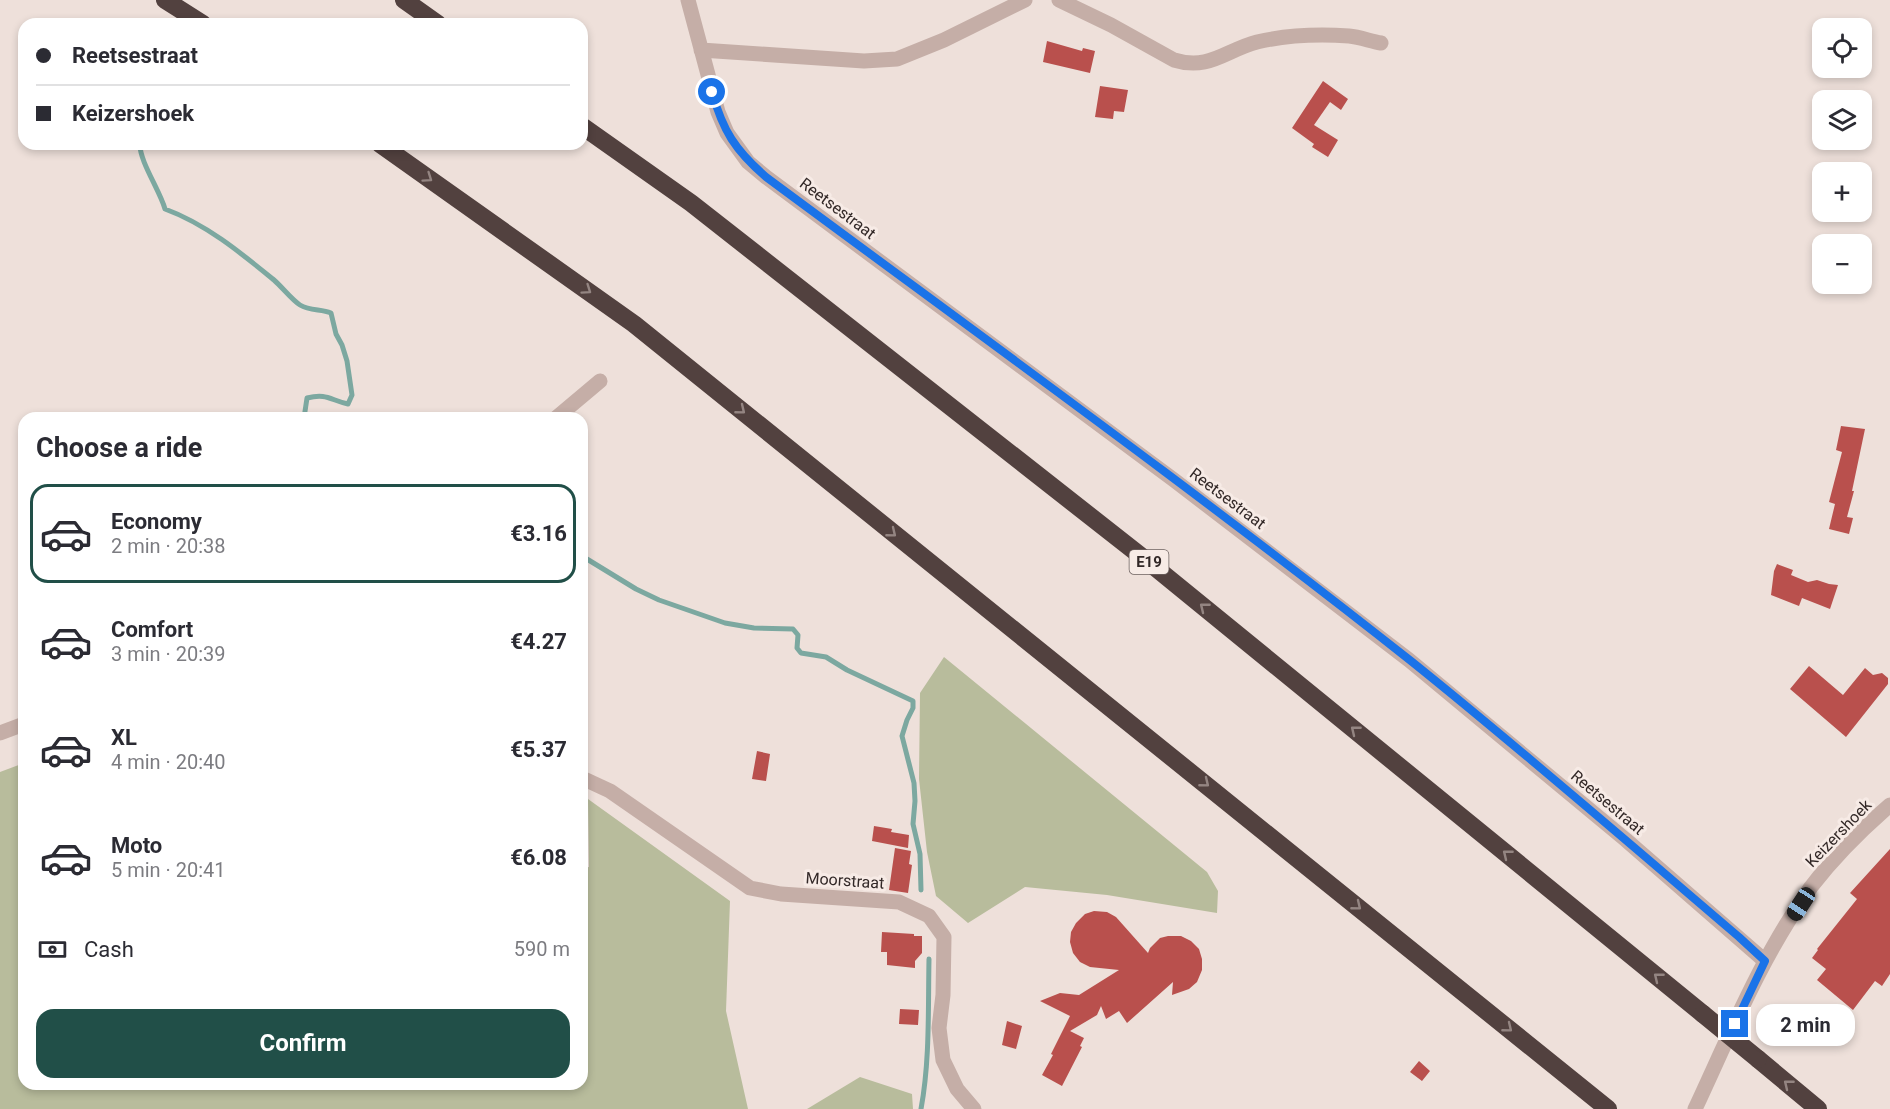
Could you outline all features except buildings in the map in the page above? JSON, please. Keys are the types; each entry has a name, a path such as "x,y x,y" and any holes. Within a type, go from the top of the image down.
{"highway":[{"path":"165,0 194,18"},
{"path":"404,0 430,18"},
{"name":"E19","path":"588,130 691,204 1151,564 1818,1109"},
{"path":"388,150 634,324 1606,1108"}],"street":[{"name":"Reetsestraat","path":"688,0 718,112 727,133 748,162 1392,646 1540,768 1765,961"},
{"path":"701,50 864,62 897,59 944,40 1025,0"},
{"path":"1059,0 1185,64 1209,62 1254,43 1279,38 1351,36 1381,43"},
{"path":"563,412 600,381"},
{"path":"0,733 18,726"},
{"name":"Moorstraat","path":"588,781 610,791 750,888 781,894 899,902 929,916 944,937 943,995 939,1028 943,1060 957,1089 974,1109"},
{"name":"Keizershoek","path":"1695,1109 1765,961 1811,887 1833,860 1890,805"}],"green space":[{"path":"944,657 1207,872 1218,891 1217,913 1107,895 1025,887 968,923 936,896 927,852 919,779 920,693"},
{"path":"18,765 18,1090 588,1090 588,799 730,901 726,1011 748,1109 0,1109 0,772"},
{"path":"860,1077 912,1094 913,1109 807,1109"}],"waterway":[{"path":"141,150 165,209 195,223 222,240 274,280 300,305 331,313 336,334 347,361 352,395 348,404 324,397 307,398 305,412"},
{"path":"588,560 659,600 725,623 754,628 793,629 798,635 797,648 801,653 826,657 847,670 913,701 913,708 902,736 914,783 913,824 920,854 921,890"},
{"path":"921,1109 927,1053 929,959"}],"route":[{"path":"712,92 727,133 748,162 766,177 1276,556 1393,647 1497,731 1739,937 1765,961 1735,1024"}]}
